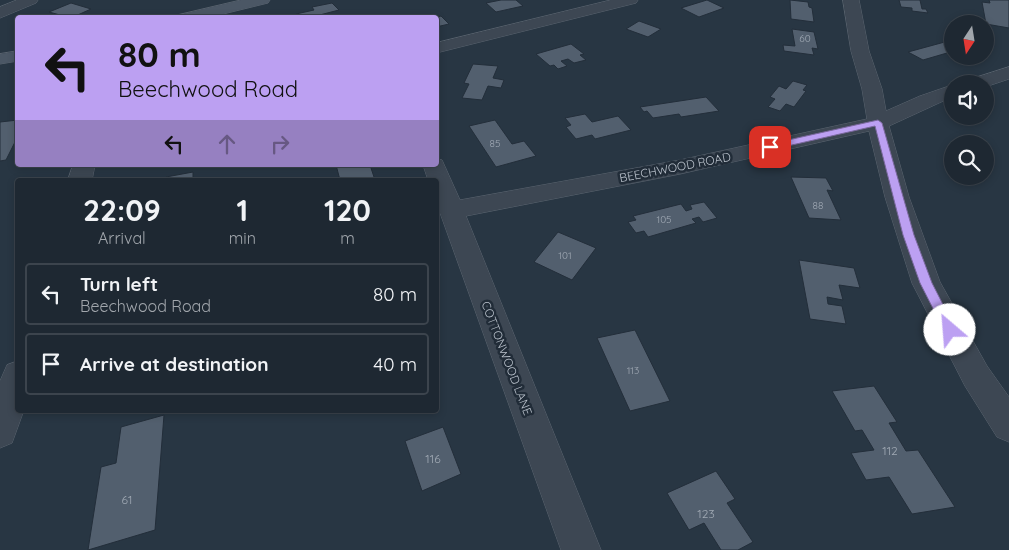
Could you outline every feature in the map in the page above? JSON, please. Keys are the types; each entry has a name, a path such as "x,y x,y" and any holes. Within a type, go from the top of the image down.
{"main road":[{"path":"197,15 262,0"},
{"path":"0,59 15,56"}],"street":[{"path":"0,13 30,0"},
{"path":"439,47 630,0"},
{"path":"851,0 860,51 872,89 878,123 903,218 926,283 972,368 1009,426"},
{"path":"994,78 1009,73"},
{"name":"BEECHWOOD ROAD","path":"451,210 680,168 878,123 944,94"},
{"name":"COTTONWOOD LANE","path":"439,178 581,550"},
{"path":"0,432 15,385"}],"building":[{"path":"516,0 523,6 496,12 486,3"},
{"path":"707,0 724,8 699,17 681,8"},
{"path":"790,0 808,2 809,7 812,8 814,22 791,19"},
{"path":"899,0 920,0 922,9 926,9 928,13 912,11 912,8 901,7"},
{"path":"989,0 1009,0 1009,28 994,25 994,15 984,15 982,2 990,3"},
{"path":"71,3 91,9 78,15 60,15 49,12"},
{"path":"332,3 339,10 320,15 296,14 314,10 312,7"},
{"path":"441,16 449,24 439,26 439,17"},
{"path":"639,21 661,29 648,37 626,29"},
{"path":"792,29 814,32 818,49 812,48 814,55 784,51 783,45 795,46"},
{"path":"944,42 944,54 923,60 908,52"},
{"path":"571,44 584,54 580,55 586,60 574,63 568,59 561,61 567,66 558,69 554,65 550,66 536,54"},
{"path":"473,64 498,66 493,78 504,80 501,88 488,86 482,100 462,98 469,84 464,83"},
{"path":"793,81 807,85 803,90 806,91 794,107 786,104 780,111 768,107 775,99 770,97 779,86 786,89"},
{"path":"706,97 719,111 681,117 679,114 653,118 640,107"},
{"path":"585,114 592,122 618,116 631,130 595,139 592,135 576,139 566,127 571,125 565,118"},
{"path":"15,120 15,142 6,160 0,161 0,122"},
{"path":"495,120 512,144 524,141 536,156 496,167 469,126"},
{"path":"337,167 371,167 374,178 339,178"},
{"path":"193,172 193,178 166,177"},
{"path":"791,177 826,178 833,191 827,190 841,220 809,218"},
{"path":"704,202 717,218 703,222 699,217 692,219 696,223 648,237 644,231 636,233 628,222 636,220 633,216 681,204 686,211 692,209 690,205"},
{"path":"558,232 596,248 572,280 534,262"},
{"path":"799,260 854,268 860,288 839,285 843,300 827,297 828,304 842,306 846,324 810,319"},
{"path":"635,330 670,401 630,411 597,338"},
{"path":"874,386 897,422 889,423 906,451 918,450 955,507 912,514 889,477 866,480 851,453 874,450 862,430 855,431 832,391"},
{"path":"164,415 155,530 88,550 101,467 116,463 121,427"},
{"path":"443,427 461,474 422,491 405,441"},
{"path":"716,471 735,499 727,503 753,542 738,550 721,550 704,523 689,530 667,493"}],"route":[{"path":"770,147 878,123 903,218 926,283 950,330"}]}
